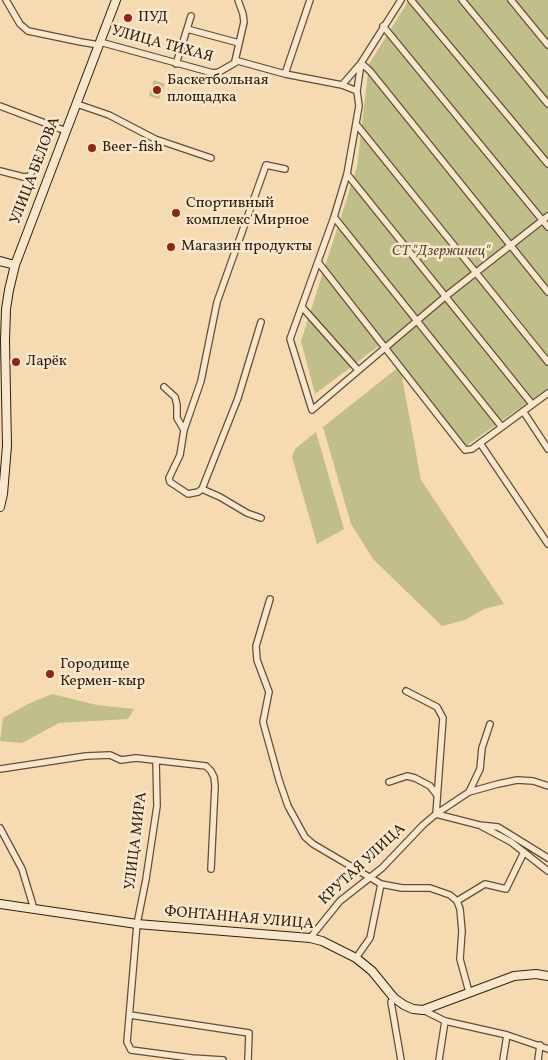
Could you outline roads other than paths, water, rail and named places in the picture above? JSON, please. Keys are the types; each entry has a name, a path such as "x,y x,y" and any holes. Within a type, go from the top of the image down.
{"main road":[{"name":"УЛИЦА БЕЛОВА","path":"0,507 7,446 6,309 15,265 116,0"},
{"path":"0,261 15,265"},
{"name":"ФОНТАННАЯ УЛИЦА","path":"0,904 137,924 310,938 335,947 356,958 372,972 394,998 412,1009 423,1010"},
{"path":"423,1010 514,976 536,974 548,976"}],"street":[{"name":"УЛИЦА ТИХАЯ","path":"6,0 20,24 28,30 81,42 100,43 213,73 219,72 235,61"},
{"path":"238,0 244,22 235,61 285,74 342,85 357,91"},
{"path":"285,74 310,0"},
{"path":"342,85 361,63 401,0"},
{"path":"411,0 548,164"},
{"path":"462,0 548,104"},
{"path":"511,0 548,45"},
{"path":"176,64 191,16"},
{"path":"383,26 546,218 548,226"},
{"path":"187,29 239,43"},
{"path":"361,63 357,91 359,106 347,174 334,217 290,339 312,410 446,296 546,218"},
{"path":"361,63 370,71 548,292"},
{"path":"77,104 109,115 155,139 211,158"},
{"path":"0,106 66,131"},
{"path":"356,124 548,362"},
{"path":"0,171 24,177 30,176 49,125"},
{"path":"261,322 238,398 202,489 188,494 169,481 169,478 180,455 184,430 201,381 217,302 266,165 285,169"},
{"path":"347,174 532,404"},
{"path":"334,217 501,426"},
{"path":"318,262 463,449 470,450 548,393"},
{"path":"302,307 358,370"},
{"path":"164,387 175,397 177,418 184,430"},
{"path":"523,411 548,449"},
{"path":"480,443 548,544"},
{"path":"202,489 220,497 247,514 261,518"},
{"path":"270,599 256,646 257,660 269,692 263,722 288,806 305,837 313,844 381,884 402,888 430,888 450,895 457,901 460,909 462,931 460,958 469,992"},
{"path":"406,691 437,707 443,718 436,814 479,825 498,827 548,858"},
{"path":"469,792 480,769 482,748 490,724"},
{"path":"0,768 110,754 121,760 136,758 206,766 214,777 215,786 211,869"},
{"name":"УЛИЦА МИРА","path":"156,760 157,806 137,924 126,1042 131,1050 223,1060"},
{"path":"390,782 407,776 415,778 430,786 437,795"},
{"path":"469,792 517,780 533,781 548,786"},
{"name":"КРУТАЯ УЛИЦА","path":"310,938 340,901 382,868 436,814 469,792"},
{"path":"479,825 511,842 548,871"},
{"path":"0,828 22,869 34,909"},
{"path":"457,901 485,884 506,888 524,852"},
{"path":"356,958 370,938 381,884"},
{"path":"394,998 391,1002 401,1060"},
{"name":"ФОНТАННАЯ УЛИЦА","path":"423,1010 445,1021 507,1035 548,1049"},
{"path":"130,1015 249,1033 248,1060"},
{"path":"439,1060 445,1021"},
{"path":"503,1060 507,1035"},
{"path":"538,1060 540,1045"}],"place":[{"name":"ПУД","path":"128,18"},
{"name":"Баскетбольная площадка","path":"157,90"},
{"name":"Beer-fish","path":"92,148"},
{"name":"Спортивный комплекс Мирное","path":"176,213"},
{"name":"Магазин продукты","path":"171,247"},
{"name":"Ларёк","path":"16,362"},
{"name":"Городище Кермен-кыр","path":"50,674"}],"park label":[{"name":"СТ \"Дзержинец\"","path":"441,252"}]}
